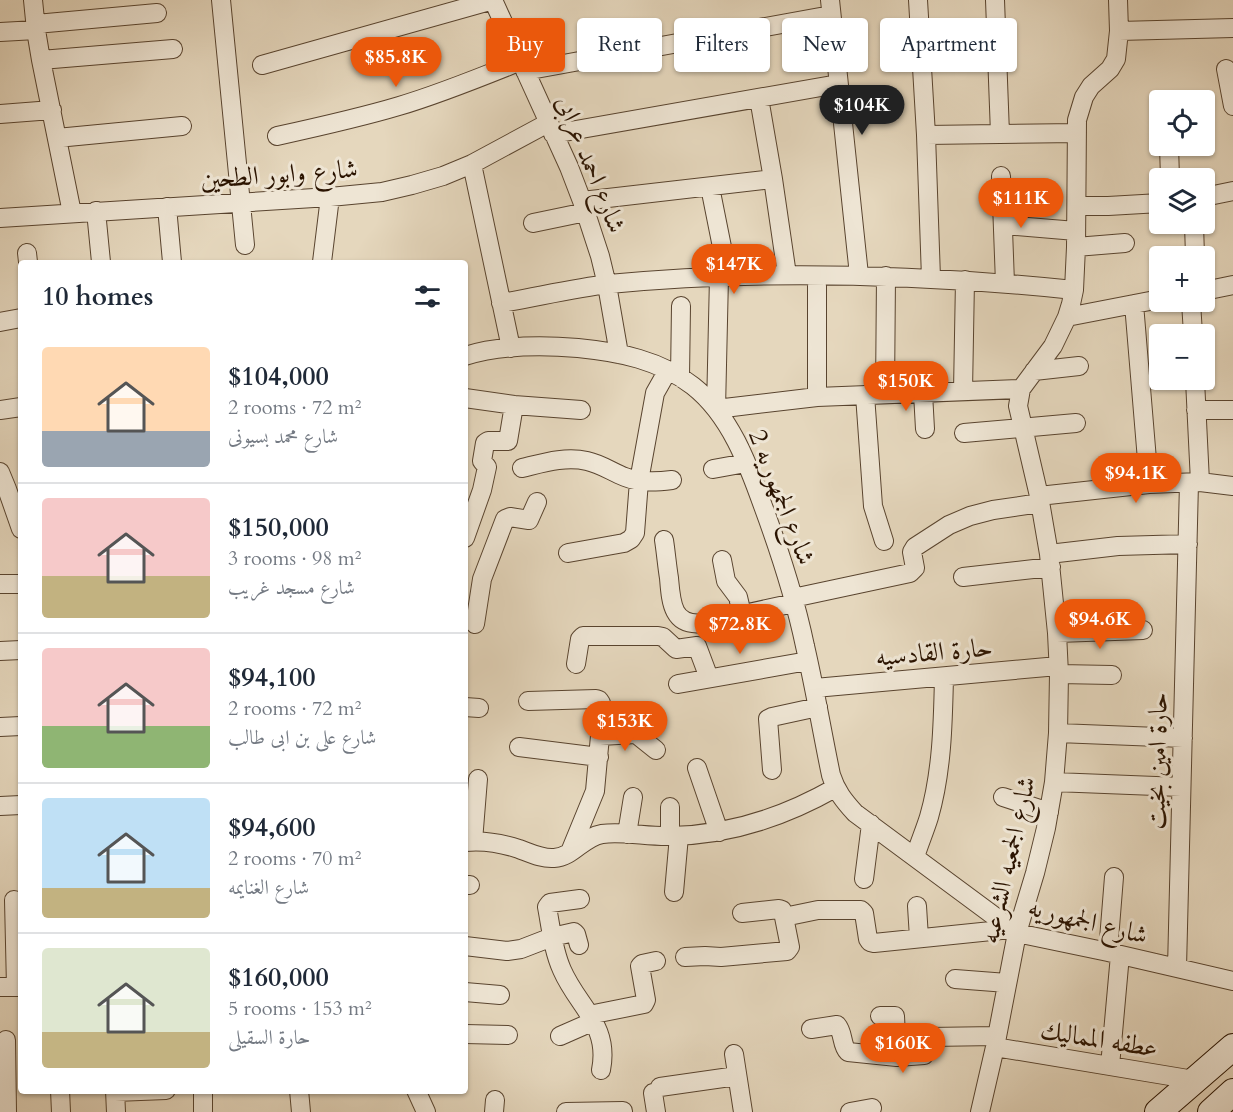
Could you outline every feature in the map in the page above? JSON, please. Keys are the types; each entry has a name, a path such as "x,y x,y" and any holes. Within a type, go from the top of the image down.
{"main road":[{"path":"1158,1112 1233,1047"},
{"path":"1211,1112 1233,1092"}],"street":[{"path":"33,0 41,60 72,213"},
{"path":"221,0 244,245"},
{"path":"262,65 493,0"},
{"name":"شارع احمد عرابى","path":"493,0 501,18"},
{"path":"918,0 931,278"},
{"path":"995,0 1000,134"},
{"path":"710,186 723,277 717,409 817,397 1021,389 1053,346 1067,317 1074,290 1077,120 1084,97 1091,86 1110,69 1116,59 1119,32 1118,0"},
{"path":"565,58 831,8 859,275"},
{"path":"0,32 157,13"},
{"path":"1119,32 1233,28"},
{"path":"41,60 173,49"},
{"path":"1226,69 1233,106"},
{"path":"277,136 401,105 500,72"},
{"name":"شارع احمد عرابى","path":"526,72 584,206 607,285 619,354"},
{"name":"شارع وابور الطحين","path":"0,218 382,192 443,176 551,128 759,98 838,84"},
{"path":"759,98 787,275"},
{"path":"0,114 52,110"},
{"path":"57,138 182,126"},
{"path":"926,135 1077,133"},
{"path":"472,164 511,348"},
{"path":"1001,176 1005,283"},
{"path":"533,223 584,206 710,186 773,179"},
{"path":"1215,195 1233,191"},
{"path":"322,260 330,197"},
{"path":"1077,206 1149,204"},
{"path":"167,207 172,260"},
{"path":"96,211 101,260"},
{"path":"1003,225 1076,239 1125,243"},
{"path":"501,303 607,285 787,275 931,278 1074,290"},
{"path":"885,394 886,276"},
{"path":"963,391 965,280"},
{"path":"1215,289 1233,285"},
{"path":"817,286 817,397"},
{"path":"1067,317 1149,301"},
{"path":"1134,304 1149,484"},
{"path":"567,553 624,543 635,533 639,481 655,393 674,373 681,306"},
{"path":"0,322 18,319"},
{"name":"شارع الجمهوريه 2","path":"468,355 511,348 565,347 636,357 674,373 693,386 717,409 746,463 768,519 794,601 815,688 831,775 836,788"},
{"path":"1034,371 1079,366"},
{"name":"شارع الجمعيه الشرعيه","path":"980,1112 996,1042 1014,931 1035,873 1049,812 1058,733 1057,633 1050,561 1040,499 1018,406 1021,389"},
{"name":"حارة امين بخيت","path":"1177,968 1188,544 1195,483 1195,390"},
{"path":"923,393 927,429"},
{"path":"865,395 873,506 884,541"},
{"path":"468,398 514,405 581,410"},
{"path":"468,530 482,490 486,468 482,459 484,444 488,441 508,441 514,405"},
{"path":"0,410 18,407"},
{"path":"1196,410 1233,410"},
{"path":"964,433 1076,423"},
{"path":"522,468 556,460 585,460 639,481 672,480"},
{"path":"713,470 746,463"},
{"path":"0,472 10,489 18,518"},
{"path":"664,540 674,609 678,616 686,622 694,624 910,573 915,568 912,552 915,547 949,525 981,512 1040,499 1149,484 1195,483 1233,486"},
{"path":"475,624 473,577 505,519 510,517 529,520 537,502"},
{"path":"963,577 1118,546 1188,544"},
{"path":"722,560 726,581 738,597 742,614"},
{"path":"0,584 18,584"},
{"path":"1057,633 1143,630"},
{"path":"576,664 580,639 583,636 657,636 663,637 676,649 697,646 709,678"},
{"path":"0,651 18,650"},
{"path":"678,684 808,661"},
{"name":"حارة القادسيه","path":"815,688 945,676 1058,670 1112,675"},
{"path":"915,857 929,816 936,782 941,747 945,676"},
{"path":"528,701 599,700 601,703 595,791 569,852"},
{"path":"772,770 768,719 818,707"},
{"path":"0,727 18,726"},
{"path":"1058,733 1183,738"},
{"path":"600,736 636,734 656,750"},
{"path":"519,747 599,757"},
{"path":"697,768 719,832"},
{"path":"478,779 469,842 505,844 545,858 562,857 583,842 602,834 675,836 719,832 775,817 806,805 836,788"},
{"path":"1054,782 1181,788"},
{"name":"شارع الجمهوريه","path":"836,788 855,813 1014,931 1233,981"},
{"path":"627,834 633,797"},
{"path":"1003,797 1049,812"},
{"path":"0,806 18,805"},
{"path":"670,807 675,836 674,892"},
{"path":"864,879 871,824"},
{"path":"1110,1066 1114,877"},
{"path":"580,899 547,905 554,948 562,970 598,1028 604,1053 602,1070"},
{"path":"12,987 14,900"},
{"path":"917,906 919,939"},
{"path":"685,957 721,957 787,951 790,947 782,910 742,913"},
{"path":"784,917 818,910 861,910 864,913 868,939 872,943 1014,931"},
{"path":"468,946 507,951 521,949 552,937 574,933 579,945"},
{"path":"560,1036 592,1018 644,1004 646,1000 640,966 656,961"},
{"path":"956,979 1007,983"},
{"path":"468,992 500,995"},
{"path":"812,1029 837,1025 840,1028 845,1050 848,1052 897,1057 895,1016 880,1016"},
{"path":"468,1034 508,1035"},
{"name":"عطفه المماليك","path":"897,1057 924,1055 929,1037 996,1042 1110,1066 1194,1080"},
{"path":"7,1112 9,1040"},
{"path":"734,1054 743,1112"},
{"path":"656,1112 657,1090 737,1076"},
{"path":"60,1094 61,1112"},
{"path":"115,1094 116,1112"},
{"path":"203,1094 204,1112"},
{"path":"299,1094 301,1112"},
{"path":"418,1094 426,1112"},
{"path":"566,1107 623,1112"},
{"path":"850,1112 872,1108"}]}
